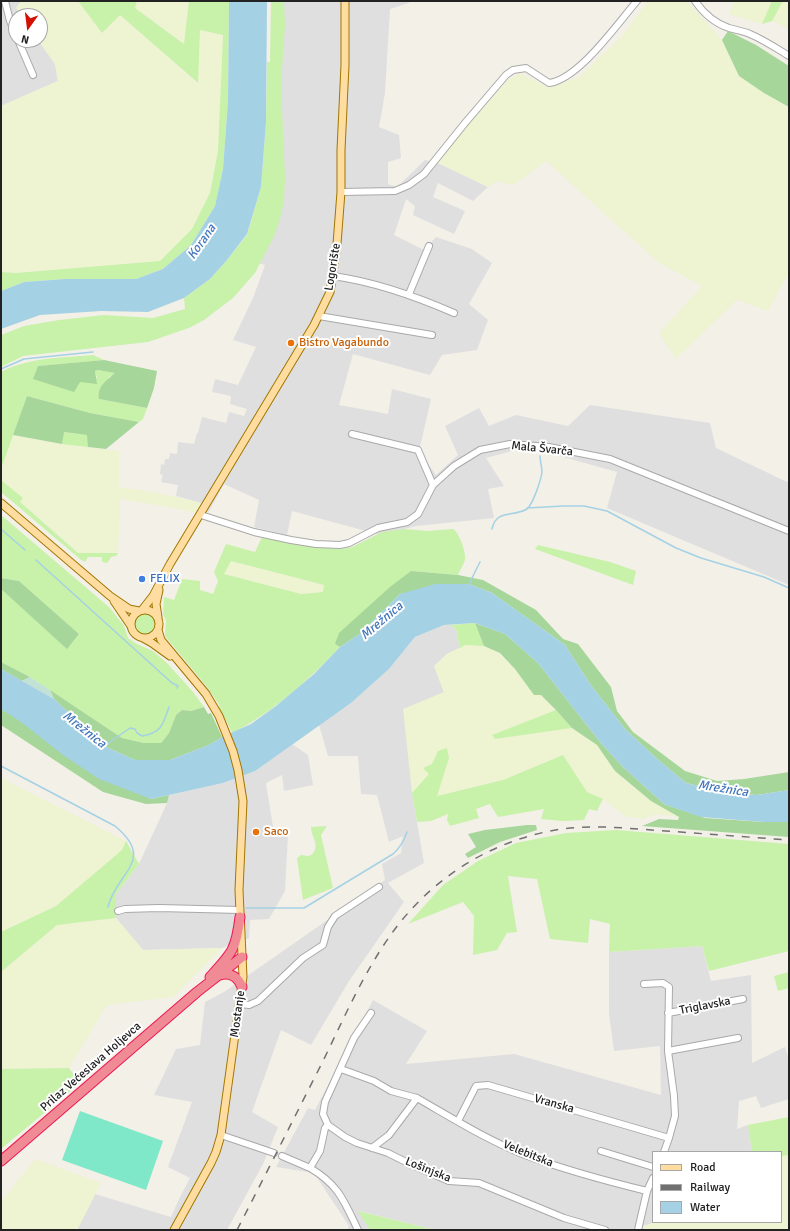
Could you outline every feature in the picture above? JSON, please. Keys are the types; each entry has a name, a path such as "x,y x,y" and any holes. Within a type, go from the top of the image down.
{"highway":[{"name":"Prilaz Većeslava Holjevca","path":"197,992 229,956 236,944 240,914"},
{"path":"229,956 235,955 242,957"},
{"name":"Prilaz Većeslava Holjevca","path":"1,1161 197,992 242,957"},
{"path":"220,975 230,974 235,977 242,987"}],"main road":[{"name":"Logorište","path":"141,611 160,584 170,564 201,515 319,316 330,292 338,244 341,192 341,150 345,66 345,1"},
{"path":"1,503 110,596 129,608 141,611 151,611 158,617 160,626 153,636 145,638 141,637"},
{"name":"Logorište","path":"158,617 156,604 160,584"},
{"path":"110,596 135,633 178,662"},
{"path":"131,626 133,617 141,611"},
{"path":"158,630 161,640 178,662"},
{"name":"Mostanje","path":"174,1230 216,1152 221,1135 242,987 239,890 243,814 241,786 230,741 214,707 200,686 178,662"}],"street":[{"path":"5,1 8,13"},
{"path":"341,192 395,190 410,185 424,174 464,123 506,75 513,70 526,68 549,83 563,79 571,74 594,52 637,1"},
{"path":"695,1 708,17 716,23 748,33 789,56"},
{"path":"21,48 33,75"},
{"path":"409,294 429,246"},
{"path":"333,276 373,284 409,294 454,313"},
{"path":"319,316 432,335"},
{"path":"352,434 418,450 433,485"},
{"name":"Mala Švarča","path":"201,515 254,532 316,544 340,545 356,540 378,528 408,522 418,514 433,485 454,466 480,450 510,444 549,447 610,459 789,531"},
{"path":"240,1004 249,1005 258,1001 303,958 323,945 328,927 335,916 380,887"},
{"path":"118,911 125,909 165,908 240,914"},
{"name":"Triglavska","path":"644,984 663,983 669,987 668,1051 675,1116 664,1151"},
{"name":"Triglavska","path":"668,1013 743,999"},
{"path":"310,1168 320,1151 325,1128 328,1125 323,1114 325,1102 354,1038 371,1013"},
{"path":"668,1051 738,1038"},
{"name":"Velebitska","path":"341,1069 374,1081 391,1091 417,1098 458,1121 524,1154 594,1178 648,1192"},
{"name":"Vranska","path":"458,1121 476,1086 488,1085 669,1138"},
{"path":"372,1148 388,1135 417,1098"},
{"name":"Lošinjska","path":"328,1125 345,1137 388,1153 449,1181 479,1183 564,1218 605,1230"},
{"path":"221,1135 274,1153"},
{"path":"601,1150 652,1167"},
{"path":"282,1156 310,1168 327,1180 340,1194 358,1230"},
{"path":"638,1230 652,1181"}],"shaded area":[{"path":"1,1 21,1 17,8 8,8 8,48 44,48 55,64 58,81 1,106"},
{"path":"277,1 409,1 409,3 390,9 385,93 379,127 399,135 401,158 388,162 388,184 397,187 425,160 438,163 488,187 473,201 438,183 433,197 465,211 454,234 413,215 415,206 406,199 394,235 424,250 436,237 472,249 492,263 469,304 488,320 477,350 442,355 430,375 353,354 339,405 388,414 392,389 431,399 419,451 436,475 458,455 445,426 479,408 489,426 516,415 568,426 590,405 710,423 716,448 789,483 789,585 607,508 617,472 527,447 486,458 504,486 488,489 494,518 416,526 381,535 292,511 287,535 254,527 259,500 224,484 208,513 201,503 176,496 178,485 161,482 163,475 160,474 161,464 164,465 165,459 169,459 170,453 177,454 178,442 194,444 202,417 226,423 229,412 244,416 247,409 230,404 231,396 212,392 215,379 238,385 256,347 233,340 253,298 265,265 249,261 264,198"},
{"path":"444,625 450,625 456,629 460,648 447,654 434,666 444,692 412,793 424,863 388,883 404,902 349,981 311,1045 281,1030 252,1112 278,1127 263,1164 227,1230 77,1230 95,1194 171,1217 190,1178 168,1167 192,1102 154,1095 176,1049 200,1045 205,1002 224,992 385,880 382,864 401,853 403,836 389,842 377,795 361,794 358,756 328,756 319,725 351,703 389,669 415,637"},
{"path":"292,744 308,755 313,785 284,791 282,775 266,783 274,833 288,835 285,891 269,919 250,920 249,938 222,948 143,950 116,918 116,894 139,864 167,803 169,795 223,783 254,771"},
{"path":"702,946 711,981 751,975 752,1063 785,1047 789,1061 789,1099 761,1108 756,1096 739,1101 737,1129 748,1125 752,1151 652,1151 652,1223 654,1223 643,1226 643,1230 435,1230 359,1211 370,1230 347,1230 349,1226 314,1173 276,1167 308,1108 315,1110 373,1000 427,1031 406,1064 514,1054 661,1095 660,1046 614,1051 609,1014 609,952"}],"green space":[{"path":"21,1 78,1 102,33 120,15 197,83 200,30 223,35 218,151 210,193 192,229 160,261 16,273 1,272 1,106 58,81 55,64 44,48 48,48 48,8 16,8"},
{"path":"78,1 137,1 135,8 184,44 189,1 229,1 228,101 223,169 215,206 191,245 163,269 136,279 65,279 24,282 1,291 1,272 16,273 160,261 192,229 210,193 218,151 223,35 200,30 198,83 120,15 102,33"},
{"path":"137,1 189,1 185,44 134,7"},
{"path":"271,1 284,1 285,24 281,84 285,178 284,201 274,236 255,273 233,298 204,320 189,328 148,342 23,356 1,367 1,335 24,326 104,315 153,318 185,309 184,298 210,279 247,235 261,187 266,122 267,62 270,62"},
{"path":"648,1 687,1 722,40 739,76 764,93 789,107 789,272 768,311 737,300 676,359 659,333 702,286 659,263 546,161 514,185 497,181 488,187 438,163 467,125 509,79 520,73 549,88 579,77 621,37"},
{"path":"734,1 772,1 762,24 729,14"},
{"path":"772,1 783,1 772,21 762,24"},
{"path":"783,1 789,1 789,29 772,21"},
{"path":"728,31 756,45 789,66 789,107 764,93 739,76 722,40"},
{"path":"93,355 104,360 39,366 80,382 97,378 95,371 98,370 116,373 109,377 99,399 147,408 143,419 139,422 90,413 27,396 1,469 1,372 23,363"},
{"path":"104,360 157,371 154,388 147,408 99,399 101,387 115,373 98,370 95,371 97,384 80,382 74,392 33,379 38,366"},
{"path":"27,396 90,413 139,422 106,449 88,447 87,435 64,432 62,444 13,435"},
{"path":"63,432 88,435 88,447 62,444"},
{"path":"13,435 62,444 119,451 119,487 154,492 201,503 196,513 120,499 118,553 78,553 19,502 22,498 1,480 1,469"},
{"path":"1,480 23,498 20,502 78,553 118,553 116,556 111,557 107,563 102,562 102,557 88,557 85,562 80,559 1,492"},
{"path":"1,515 110,608 124,626 128,638 153,651 168,664 204,707 191,711 182,710 176,715 169,733 161,743 144,743 122,738 30,677 1,662 1,589 67,648 79,634 19,581 1,578"},
{"path":"404,529 428,531 453,529 458,534 462,542 465,556 458,575 411,571 335,644 340,647 303,683 262,715 232,733 218,707 220,706 207,687 165,636 166,621 163,614 164,597 174,600 182,579 200,581 200,590 213,594 218,581 214,572 226,544 255,552 262,537 316,547 341,549 352,547 382,532","holes":["231,561 324,585 323,592 301,594 224,574"]},
{"path":"538,545 610,562 636,571 633,585 535,549"},
{"path":"231,561 324,585 323,592 301,594 224,574"},
{"path":"411,571 458,575 483,580 536,610 563,639 578,644 611,687 617,711 633,732 685,771 717,781 744,779 789,772 789,790 757,795 721,792 686,783 625,729 590,684 565,645 492,593 469,584 400,594 361,633 340,647 335,644 339,633 390,587"},
{"path":"1,578 19,581 79,634 67,649 1,589"},
{"path":"145,613 153,616 156,624 153,632 145,635 137,632 134,624 137,616"},
{"path":"475,623 484,646 465,645 460,648 456,629 450,625"},
{"path":"475,623 505,634 538,663 600,742 623,767 664,804 705,818 789,822 789,837 642,826 659,819 678,820 679,817 651,801 615,771 597,745 572,728 541,695 534,695 515,669 500,653 484,646"},
{"path":"465,645 484,646 499,653 515,669 534,695 541,695 556,710 492,735 495,739 572,728 597,745 615,771 651,801 679,817 656,814 645,819 626,817 603,799 587,792 563,755 503,780 436,796 449,758 447,748 438,751 432,764 423,768 430,774 412,793 403,709 444,692 434,666 447,654"},
{"path":"1,662 30,677 22,681 1,669"},
{"path":"30,677 50,690 54,699 22,681"},
{"path":"50,690 122,738 144,743 161,743 169,733 176,715 182,710 191,711 204,707 208,714 211,713 222,737 209,745 170,760 135,760 106,747 54,699"},
{"path":"1,709 151,799 169,795 167,803 146,804 103,792 1,725"},
{"path":"556,710 572,728 495,739 492,735"},
{"path":"447,748 449,758 437,796 503,780 563,755 587,792 603,799 597,811 589,809 584,820 562,821 541,819 544,809 498,817 490,804 476,809 479,818 450,826 447,820 448,814 431,821 417,822 412,793 429,774 423,768 432,764 438,751"},
{"path":"1,778 126,841 122,850 56,906 1,932"},
{"path":"536,825 537,830 500,842 468,858 465,854 476,847 468,834 485,830"},
{"path":"327,826 321,835 333,888 303,900 297,858 301,855 311,855 315,850 316,847 311,827"},
{"path":"616,830 789,844 789,951 709,971 702,946 609,952 610,924 590,919 588,943 550,939 537,879 508,876 517,932 507,933 497,950 473,955 474,916 463,902 408,924 443,885 478,861 516,843 566,833"},
{"path":"126,841 139,864 116,894 116,918 57,925 1,972 1,932 56,906 122,850"},
{"path":"116,918 143,950 222,948 173,997 107,1005 69,1068 1,1069 1,972 57,925"},
{"path":"789,972 789,988 778,991 774,976"},
{"path":"69,1068 80,1083 1,1149 1,1069"},
{"path":"80,1111 163,1141 146,1190 62,1160"},
{"path":"789,1117 789,1155 782,1156 782,1151 752,1151 748,1125"},
{"path":"789,1155 789,1230 643,1230 643,1226 654,1223 782,1223 782,1156"},
{"path":"35,1159 101,1183 77,1230 1,1230 1,1201"},
{"path":"358,1211 435,1230 370,1230"}],"water":[{"name":"Korana","path":"229,1 267,1 266,122 261,187 247,234 210,279 184,298 148,312 101,311 40,315 1,329 1,291 24,282 65,279 136,279 163,269 191,245 215,206 223,169 228,101"},
{"name":"Mrežnica","path":"435,584 469,584 492,593 565,645 590,684 625,729 686,783 721,792 757,795 789,790 789,822 764,822 701,817 664,804 623,767 600,742 538,663 505,634 475,623 444,625 415,637 389,669 351,703 255,771 223,783 151,799 99,779 63,755 21,722 1,709 1,669 54,699 106,747 135,760 170,760 209,745 222,737 251,724 276,706 314,674 340,647 361,633 400,594"}],"waterway":[{"path":"1,369 24,359 93,352"},
{"path":"492,529 494,523 501,516 527,509 532,502 541,476 542,470 540,456"},
{"path":"527,508 584,506 607,511 676,548 701,558 764,577 789,588"},
{"path":"1,529 25,550"},
{"path":"36,560 172,683 178,686 177,688"},
{"path":"469,584 480,562"},
{"name":"Mrežnica","path":"104,746 130,728 135,729 137,733 142,736 154,733 161,727 169,707"},
{"path":"1,766 115,826 127,838 133,848 133,858 130,866 112,895 108,907"},
{"path":"246,908 304,908 393,854 402,844 407,832"}],"railway":[{"path":"237,1230 372,963 392,933 409,912 427,893 448,876 493,849 543,832 570,828 618,828 789,840"}],"place":[{"name":"Bistro Vagabundo","path":"291,343"},
{"name":"FELIX","path":"142,579"},
{"name":"Saco","path":"256,832"}]}
